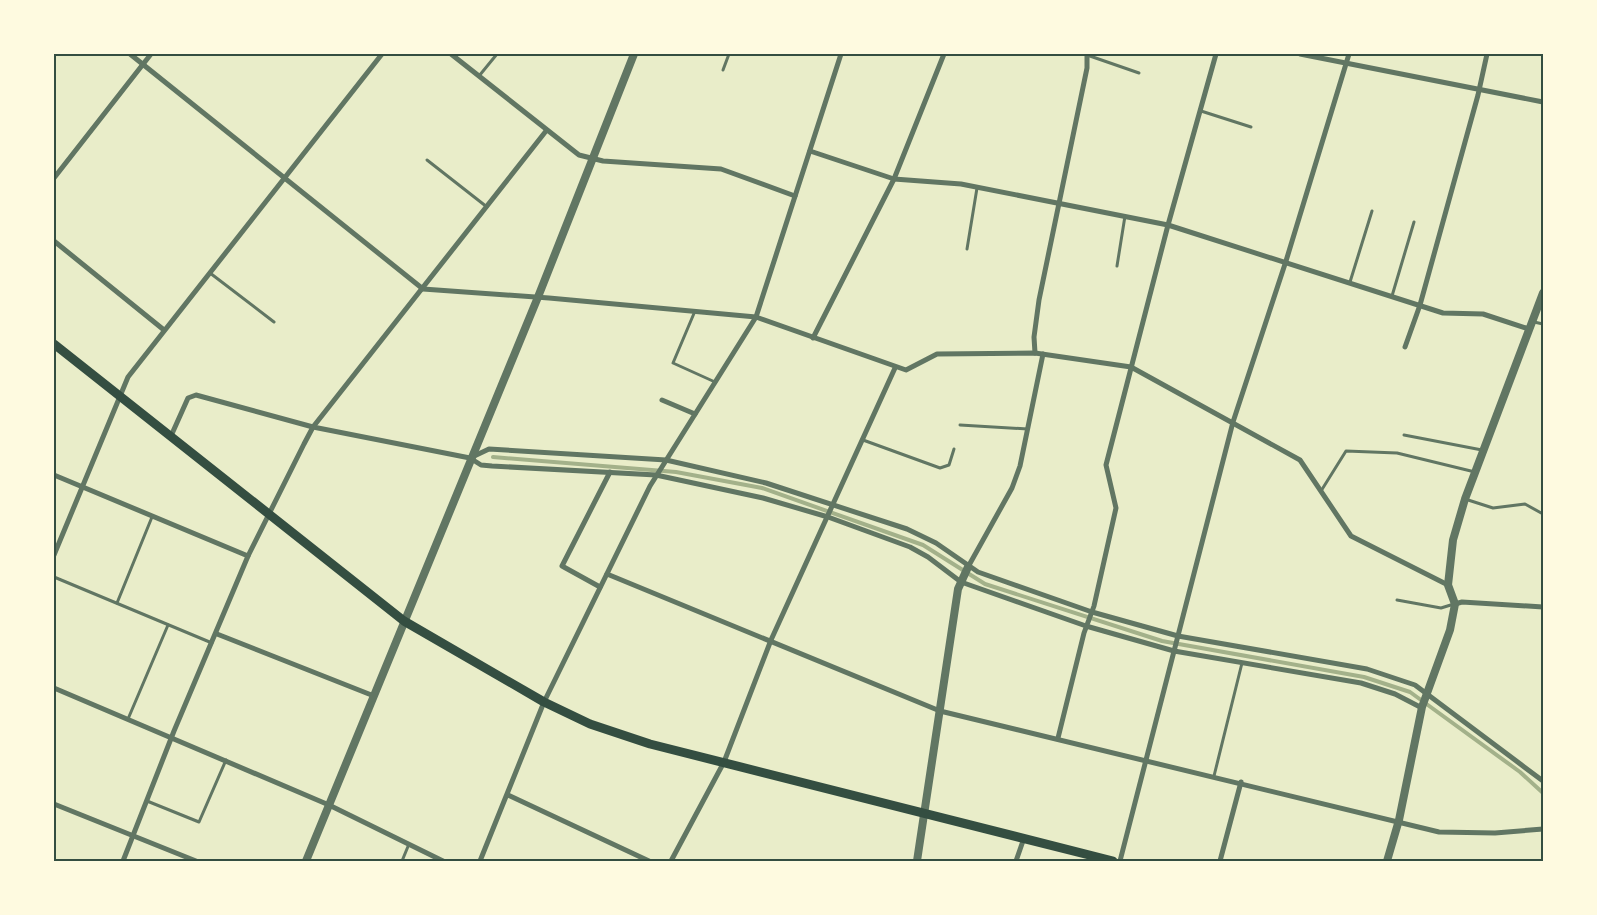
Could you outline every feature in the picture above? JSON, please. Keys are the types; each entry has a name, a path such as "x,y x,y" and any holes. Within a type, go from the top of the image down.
{"main road":[{"path":"54,344 404,621 544,702 590,724 650,744 1113,861"}],"street":[{"path":"130,54 423,289 538,297 756,317 895,368 906,370 938,354 1035,353 1131,367 1300,460 1352,536 1448,585"},
{"path":"54,178 151,54"},
{"path":"54,555 84,487 128,377 382,54"},
{"path":"451,54 546,131 579,155 591,159 721,169 795,196"},
{"path":"306,861 470,458 538,297 634,54"},
{"path":"480,861 544,702 656,475 756,317 842,54"},
{"path":"813,338 894,179 944,54"},
{"path":"1035,353 1034,337 1039,300 1087,68 1087,54"},
{"path":"1058,738 1087,625 1092,613 1116,508 1106,465 1168,225 1216,54"},
{"path":"1300,54 1543,102"},
{"path":"1120,861 1232,422 1286,261 1350,54"},
{"path":"1405,347 1420,306 1479,90 1487,54"},
{"path":"123,861 171,738 217,634 248,556 313,428 546,131"},
{"path":"810,151 894,179 977,187 1168,225 1286,261 1443,313 1483,314 1530,325"},
{"path":"54,241 164,330"},
{"path":"1387,861 1399,820 1424,703 1450,630 1455,604 1448,585 1450,554 1465,499 1543,293"},
{"path":"917,861 940,710 964,573 1012,488 1020,466 1043,354"},
{"path":"671,861 724,762 770,640 895,368"},
{"path":"171,436 188,398 196,395 313,428 470,458 481,465 656,475 763,498 828,517 910,547 964,573 1087,625 1175,650 1361,683 1424,703 1466,722 1543,782"},
{"path":"662,400 695,414"},
{"path":"470,458 488,449 666,460 766,483 920,534 964,573 978,572 1092,613 1178,638 1367,669 1415,685 1424,703"},
{"path":"600,587 562,566 610,472"},
{"path":"54,475 248,556"},
{"path":"607,574 940,710 1399,820 1439,832 1495,833 1543,829"},
{"path":"1455,604 1462,602 1543,607"},
{"path":"217,634 374,696"},
{"path":"54,688 329,805 443,861"},
{"path":"1220,861 1241,782"},
{"path":"508,795 649,861"},
{"path":"54,804 196,861"},
{"path":"1016,861 1024,838"}],"lane":[{"path":"480,76 497,54"},
{"path":"723,70 729,54"},
{"path":"1087,54 1139,72"},
{"path":"1200,111 1251,127"},
{"path":"427,160 487,207"},
{"path":"967,249 977,187"},
{"path":"1350,282 1372,211"},
{"path":"1117,266 1125,215"},
{"path":"1392,296 1414,222"},
{"path":"210,273 274,322"},
{"path":"695,311 673,363 715,382"},
{"path":"1530,325 1543,324"},
{"path":"960,425 1028,429"},
{"path":"1404,435 1483,450"},
{"path":"863,440 940,468 949,465 954,448"},
{"path":"1320,491 1346,451 1397,453 1475,472"},
{"path":"1465,499 1493,508 1525,504 1543,514"},
{"path":"117,603 152,517"},
{"path":"54,577 212,643"},
{"path":"1397,600 1441,608 1455,604"},
{"path":"128,719 168,624"},
{"path":"1214,776 1242,663"},
{"path":"147,801 199,822 226,760"},
{"path":"402,861 409,844"}],"waterway":[{"path":"493,457 676,472 762,488 923,545 985,584 1162,641 1364,677 1410,692 1520,772 1543,793"}]}
